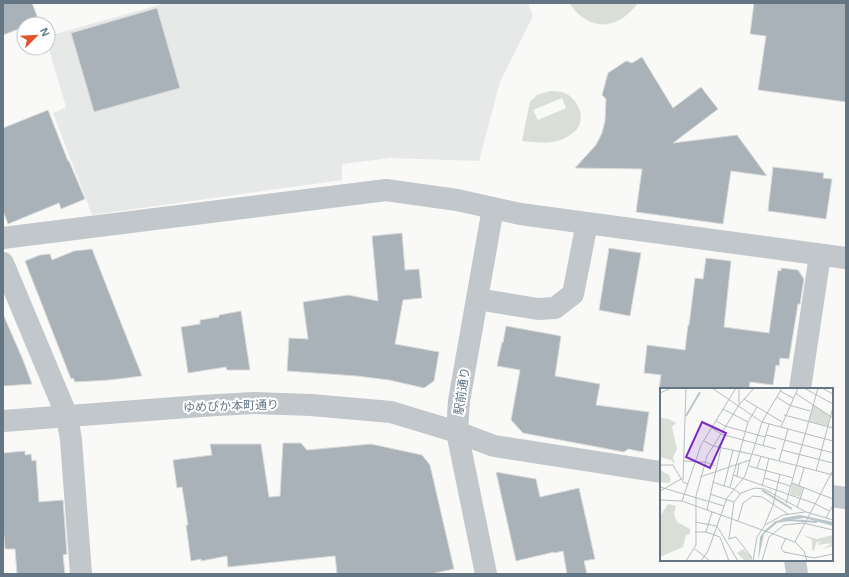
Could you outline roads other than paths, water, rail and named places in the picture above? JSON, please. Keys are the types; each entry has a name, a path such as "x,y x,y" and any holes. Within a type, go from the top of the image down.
{"street":[{"path":"3,238 386,190 457,200 520,214 846,258"},
{"name":"駅前通り","path":"486,574 457,432 459,401 493,208"},
{"path":"477,299 538,309 555,308 573,294 587,223"},
{"path":"800,388 820,255"},
{"path":"3,263 66,416 71,440 81,574"},
{"name":"ゆめぴか本町通り","path":"3,421 201,406 253,404 311,405 391,412 457,432 494,446 660,472"},
{"path":"833,496 846,498"},
{"path":"795,561 797,574"}]}
